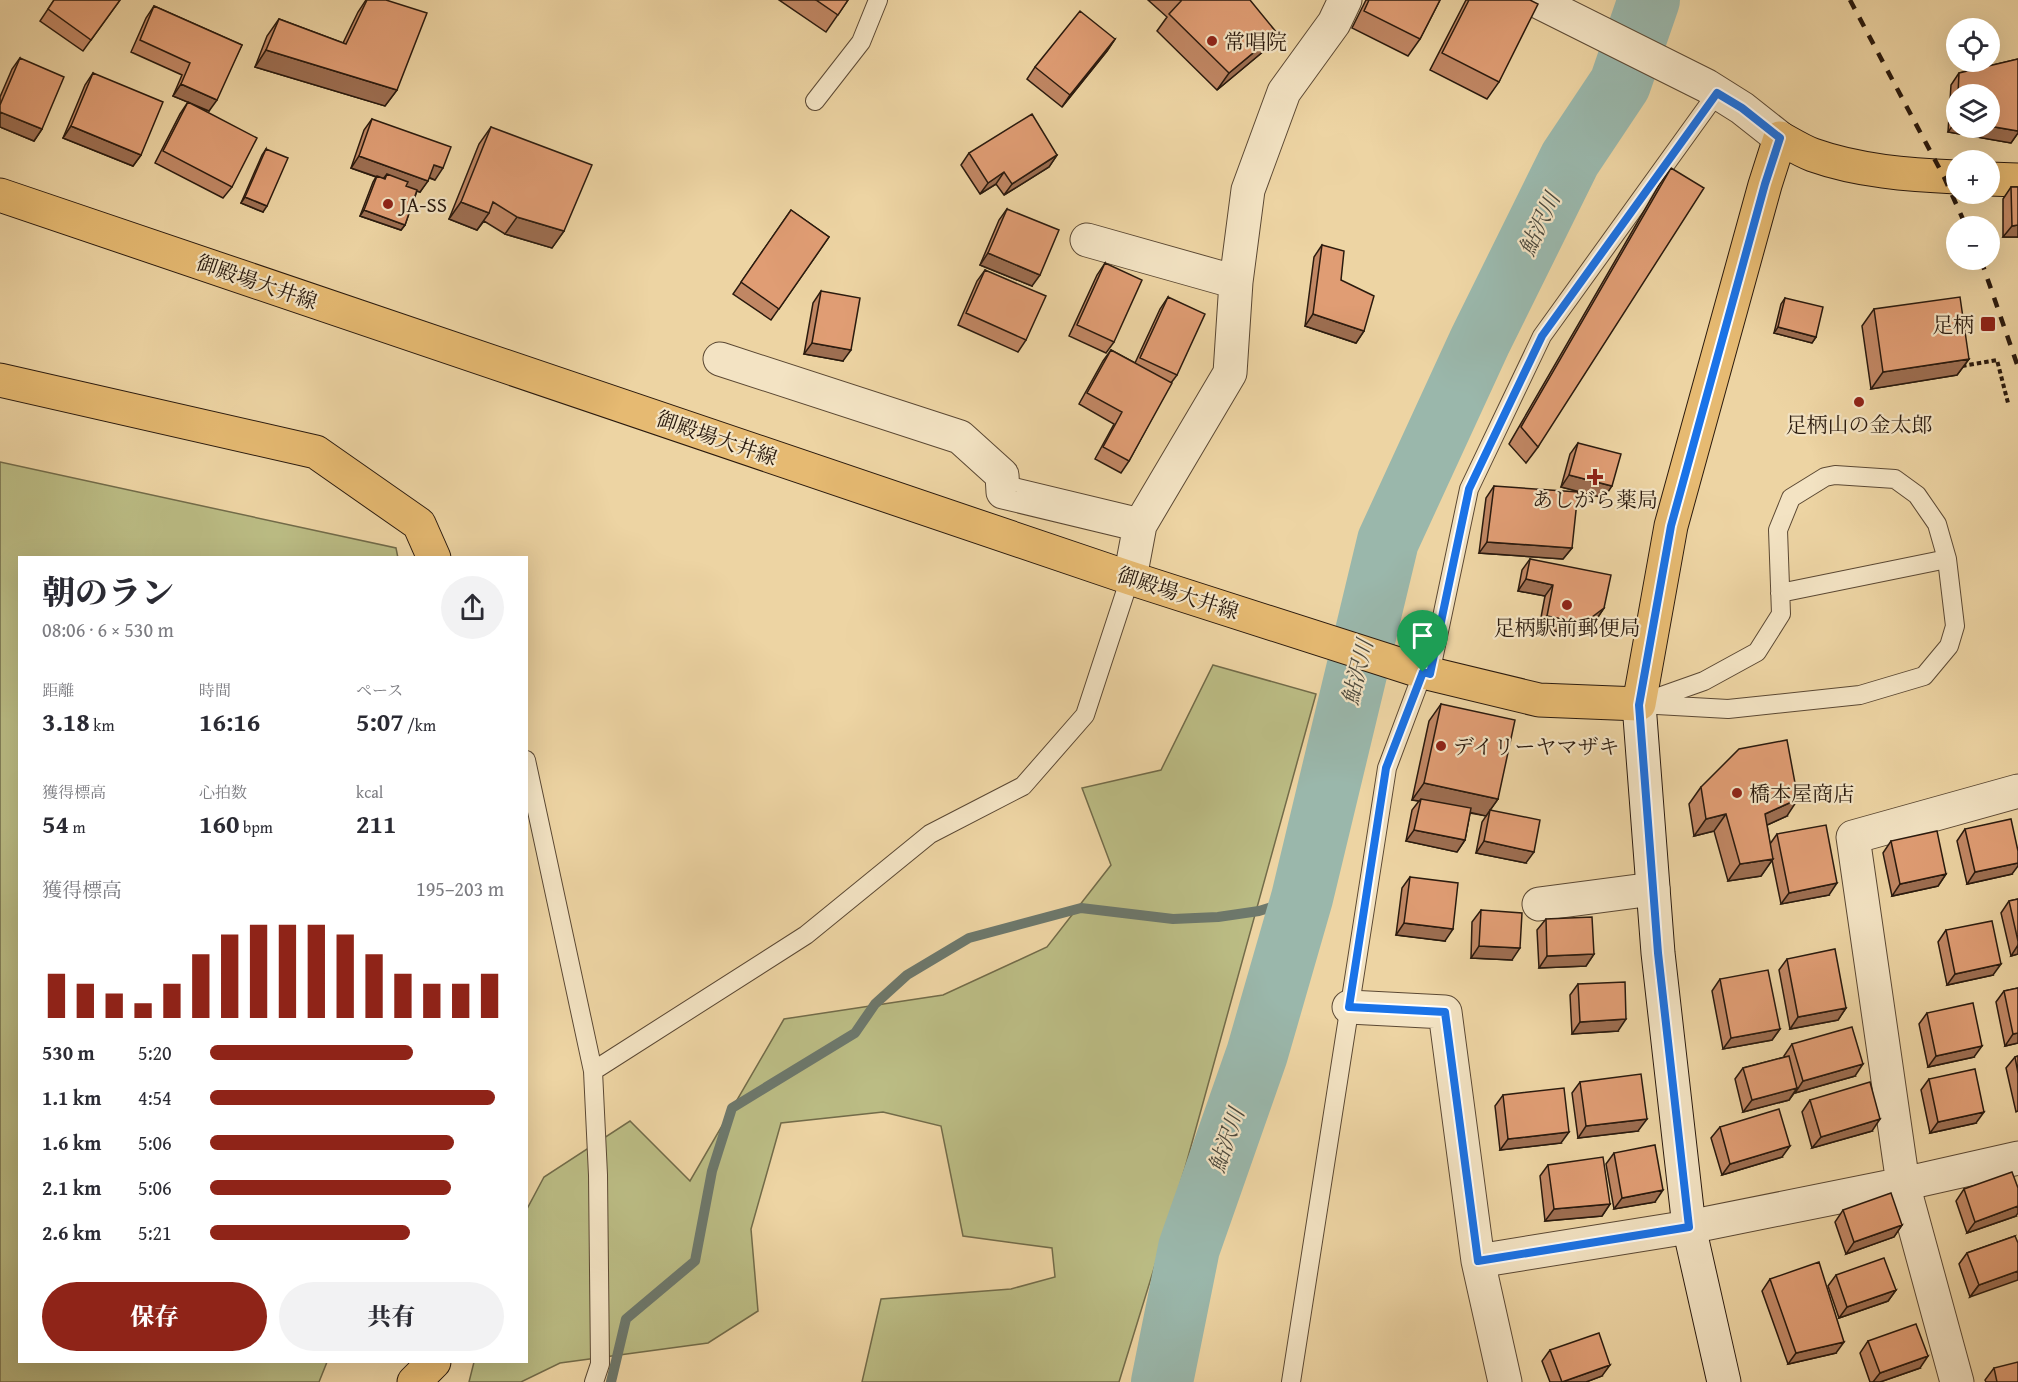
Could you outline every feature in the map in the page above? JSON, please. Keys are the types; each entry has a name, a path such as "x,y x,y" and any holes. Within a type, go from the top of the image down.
{"main road":[{"path":"1639,705 1671,526 1765,184 1780,138 1811,155 1841,164 1946,176"},
{"path":"2000,179 2018,180"},
{"name":"御殿場大井線","path":"0,195 1130,578 1426,673 1539,700 1639,705"},
{"path":"0,380 316,452 419,524 433,556"},
{"path":"414,1382 433,1363"}],"street":[{"path":"1130,578 1140,525 1230,373 1236,282 1248,190 1284,92 1334,23 1345,0"},
{"path":"1535,0 1712,89 1742,108 1780,138"},
{"path":"1087,240 1236,282"},
{"path":"720,359 960,437 1002,475 1004,492 1140,525"},
{"path":"1639,705 1658,953 1689,1227 1724,1382"},
{"path":"1957,1382 1903,1184 1852,837 2018,791"},
{"path":"1539,904 1653,888"},
{"path":"1349,1007 1445,1012 1478,1261 1505,1382"},
{"path":"1478,1261 1689,1227 1903,1184 2018,1158"}],"lane":[{"path":"815,101 861,42 878,0"},
{"path":"1291,1382 1386,768 1426,673 1469,489 1542,336 1712,89"},
{"path":"1835,475 1895,479 1917,495 1937,524 1947,559 1955,626 1949,646 1924,676 1860,695 1728,709 1639,705 1704,681 1757,652 1781,614 1778,530 1791,498 1825,477 1835,475"},
{"path":"1780,593 1947,559"},
{"path":"593,1071 806,935 930,834 1023,786 1085,715 1130,578"},
{"path":"528,769 593,1071 598,1175 600,1352 600,1364 594,1382"}],"path":[{"path":"1956,367 1997,360 2008,403"}],"green space":[{"path":"0,462 396,548 398,556 18,556 18,1363 327,1363 319,1382 0,1382"},
{"path":"1213,665 1316,694 1185,1168 1119,1382 862,1382 881,1299 1011,1289 1055,1277 1052,1248 963,1236 941,1126 883,1112 781,1123 751,1229 758,1311 708,1343 560,1363 521,1382 469,1382 474,1363 528,1363 528,1207 544,1177 630,1121 690,1181 784,1019 943,995 1047,947 1111,865 1082,788 1161,770"}],"building":[{"path":"54,0 120,0 91,40 48,9"},
{"path":"367,0 386,0 427,13 397,90 266,50 279,19 346,44"},
{"path":"816,0 848,0 838,15"},
{"name":"常唱院","path":"1180,0 1250,0 1277,33 1229,73 1169,14"},
{"path":"1369,0 1440,0 1420,39 1364,11"},
{"path":"1469,0 1530,0 1538,4 1499,82 1442,53"},
{"path":"154,6 242,45 217,100 181,84 190,63 140,40"},
{"path":"1080,11 1115,39 1070,95 1035,67"},
{"path":"20,58 64,77 42,129 0,112 0,105"},
{"path":"2018,59 2018,131 2000,128 2000,84 1958,84 1959,73 2000,72 2000,63"},
{"path":"93,73 163,102 141,155 71,126"},
{"path":"188,102 257,138 232,187 163,151"},
{"path":"1032,114 1057,155 1012,184 1004,172 988,183 969,153"},
{"path":"372,119 451,147 443,168 434,165 428,181 359,156"},
{"path":"491,127 592,165 564,231 517,217 493,202 489,213 461,202"},
{"path":"266,149 288,158 267,206 245,197"},
{"path":"1671,168 1704,188 1538,447 1521,427"},
{"path":"387,174 408,182 406,186 417,190 405,225 364,210 377,176 385,179"},
{"path":"2011,187 2018,187 2018,225 2012,226"},
{"path":"1007,209 1059,230 1040,275 988,253"},
{"path":"791,210 829,237 779,309 741,282"},
{"path":"1322,245 1344,251 1341,280 1374,296 1364,331 1313,314"},
{"path":"1105,263 1142,280 1114,342 1077,325"},
{"path":"985,270 1046,296 1026,340 966,313"},
{"path":"821,291 860,298 851,350 812,343"},
{"path":"1168,297 1205,314 1177,375 1140,358"},
{"path":"1960,297 1969,359 1883,372 1874,309"},
{"path":"1785,298 1823,307 1816,337 1778,327"},
{"path":"1111,350 1172,383 1129,461 1103,447 1122,412 1087,393"},
{"path":"1578,443 1621,454 1612,486 1569,475"},
{"path":"1494,486 1578,492 1572,548 1487,542"},
{"path":"1530,559 1611,575 1604,608 1584,623 1547,616 1553,585 1526,579"},
{"path":"1441,704 1515,720 1498,799 1424,783"},
{"path":"1787,740 1798,799 1765,814 1773,859 1740,864 1726,814 1706,819 1701,787 1739,749"},
{"path":"1421,799 1471,808 1465,840 1414,830"},
{"path":"1490,810 1540,820 1534,852 1484,841"},
{"path":"2011,819 2018,851 2018,863 1975,872 1965,829"},
{"path":"1826,825 1837,883 1789,893 1777,834"},
{"path":"1937,831 1946,874 1900,884 1891,841"},
{"path":"1410,877 1458,883 1453,929 1404,923"},
{"path":"2018,899 2018,941 2009,901"},
{"path":"1481,910 1522,913 1520,948 1479,946"},
{"path":"1592,917 1594,954 1547,956 1546,919"},
{"path":"1992,921 2001,964 1955,974 1946,930"},
{"path":"1835,949 1846,1008 1798,1017 1787,959"},
{"path":"1768,970 1780,1029 1731,1038 1720,979"},
{"path":"1625,982 1626,1019 1580,1022 1578,984"},
{"path":"2018,988 2018,1033 2013,1034 2004,991"},
{"path":"1973,1003 1982,1046 1936,1056 1927,1013"},
{"path":"1852,1027 1863,1064 1803,1081 1792,1044"},
{"path":"1789,1056 1797,1088 1752,1100 1743,1068"},
{"path":"2018,1056 2018,1073 2015,1057"},
{"path":"1975,1069 1984,1112 1938,1122 1929,1079"},
{"path":"1641,1074 1647,1119 1586,1126 1580,1082"},
{"path":"1870,1082 1880,1119 1821,1137 1810,1100"},
{"path":"1564,1088 1569,1132 1508,1139 1503,1095"},
{"path":"1779,1109 1790,1146 1730,1164 1720,1127"},
{"path":"1655,1145 1663,1190 1622,1198 1614,1153"},
{"path":"1603,1157 1610,1204 1554,1209 1548,1165"},
{"path":"2012,1172 2018,1188 2018,1206 1975,1222 1964,1189"},
{"path":"1891,1193 1902,1225 1854,1242 1843,1210"},
{"path":"2015,1236 2018,1243 2018,1271 1979,1285 1967,1253"},
{"path":"1884,1258 1896,1290 1847,1307 1836,1275"},
{"path":"1819,1262 1844,1342 1796,1353 1770,1279"},
{"path":"1916,1324 1928,1356 1880,1373 1868,1341"},
{"path":"1599,1333 1610,1365 1562,1382 1550,1350"},
{"path":"2018,1362 2018,1382 1997,1382 1994,1368"}],"waterway":[{"name":"鮎沢川","path":"1162,1382 1189,1248 1257,1054 1302,898 1388,541 1480,341 1570,159 1620,84 1649,0"},
{"path":"611,1382 626,1319 695,1261 712,1171 732,1108 855,1033 875,1004 907,975 969,938 1081,908 1173,919 1218,917 1259,911 1302,898"}],"railway":[{"path":"1850,0 1944,177 1962,216"},
{"path":"1984,270 2018,367"}],"place":[{"name":"常唱院","path":"1212,41"},
{"name":"JA-SS","path":"388,204"},
{"name":"足柄","path":"1988,324"},
{"name":"足柄山の金太郎","path":"1859,402"},
{"name":"あしがら薬局","path":"1595,477"},
{"name":"足柄駅前郵便局","path":"1567,605"},
{"name":"デイリーヤマザキ","path":"1441,746"},
{"name":"橋本屋商店","path":"1737,793"}],"route":[{"path":"1717,93 1742,108 1780,138 1765,184 1671,526 1639,705 1658,953 1689,1227 1478,1261 1445,1012 1349,1007 1386,768 1423,672 1430,674 1469,489 1542,336 1717,93"}]}
